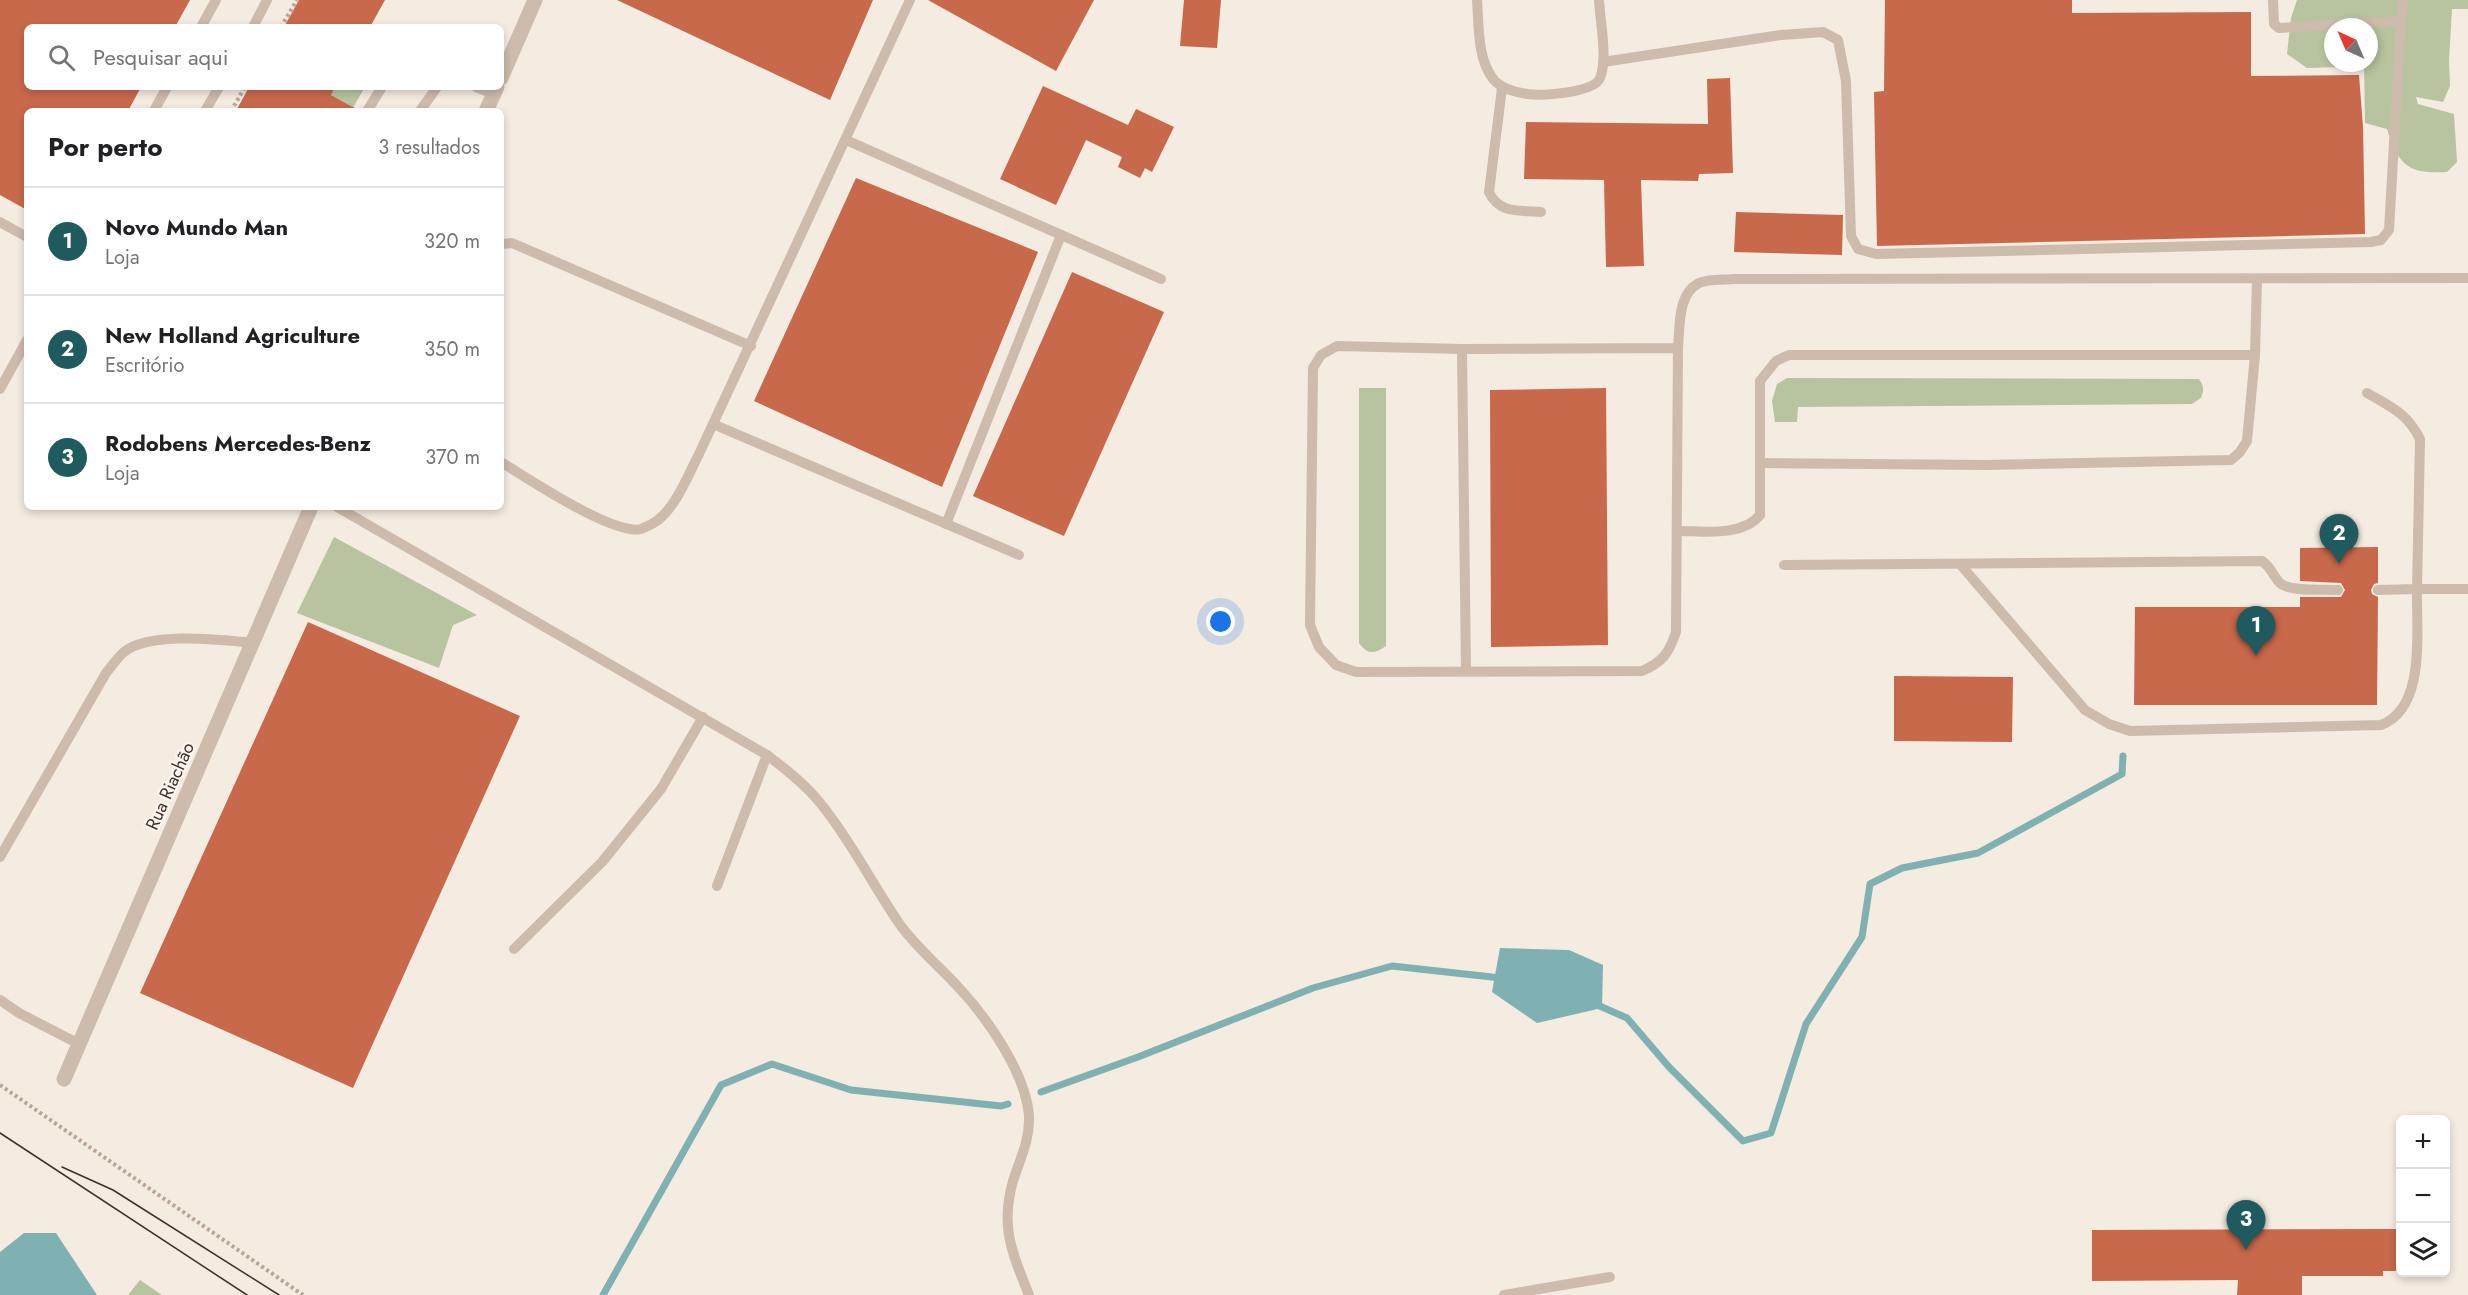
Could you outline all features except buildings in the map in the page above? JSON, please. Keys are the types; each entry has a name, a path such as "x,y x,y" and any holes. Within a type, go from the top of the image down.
{"street":[{"path":"504,71 534,0"},
{"path":"487,108 495,91"},
{"name":"Rua Riachão","path":"64,1079 310,510"}],"lane":[{"path":"203,24 216,0"},
{"path":"255,24 267,0"},
{"path":"504,464 555,495 614,526 640,529 659,519 675,498 751,346 910,0"},
{"path":"1477,0 1480,37 1487,71 1502,88 1528,95 1585,90 1593,87 1599,80 1603,62 1599,0"},
{"path":"2273,0 2274,24 2279,28 2401,21"},
{"path":"1603,62 1781,35 1823,32 1838,39 1846,81 1851,236 1858,249 1876,254 2371,242 2381,240 2389,230 2404,0"},
{"path":"1502,88 1489,192 1494,203 1500,208 1541,212"},
{"path":"156,108 165,90"},
{"path":"207,108 217,90"},
{"path":"369,108 380,90"},
{"path":"422,108 435,90"},
{"path":"846,140 1161,279"},
{"path":"0,222 24,235"},
{"path":"946,524 1061,235"},
{"path":"504,244 512,243 751,346"},
{"path":"1678,348 1462,349 1337,346 1321,355 1313,368 1310,625 1319,647 1336,665 1356,672 1642,671 1655,666 1669,651 1676,632 1678,348 1682,307 1689,292 1700,283 1733,279 2468,278"},
{"path":"1760,463 1987,465 2231,460 2247,441 2257,279"},
{"path":"0,389 24,345"},
{"path":"1462,349 1466,671"},
{"path":"1677,531 1726,531 1754,522 1760,514 1760,381 1776,361 1789,355 2254,355"},
{"path":"1960,564 2085,710 2109,724 2130,731 2381,725 2388,722 2402,709 2413,686 2416,670 2420,439 2412,424 2403,414 2367,393"},
{"path":"713,424 1018,555"},
{"path":"342,510 767,755 795,776 821,804 902,927 962,990 991,1029 1019,1078 1029,1115 1026,1148 1013,1180 1007,1208 1009,1246 1029,1295"},
{"path":"1784,566 2262,561 2287,588 2338,590"},
{"path":"2378,590 2468,589"},
{"path":"0,857 106,673 126,651 145,643 174,639 204,638 254,643"},
{"path":"514,950 555,911 609,853 661,789 703,717"},
{"path":"717,885 767,755"},
{"path":"0,1000 18,1013 79,1044"},
{"path":"1504,1295 1610,1276"}],"path":[{"path":"283,24 297,0"},
{"path":"233,108 243,90"},
{"path":"0,1085 303,1295"}],"green space":[{"path":"2297,0 2468,0 2468,9 2452,9 2450,86 2443,102 2416,97 2418,104 2454,114 2457,162 2447,172 2414,169 2407,165 2396,152 2387,129 2365,123 2364,72 2378,72 2378,18 2324,18 2324,68 2307,68 2287,54 2291,18"},
{"path":"334,90 363,90 353,108 331,95"},
{"path":"1787,378 2199,379 2203,390 2201,398 2192,404 1798,407 1797,422 1775,422 1772,401 1777,384"},
{"path":"1359,388 1386,388 1386,646 1371,652 1365,650 1359,643"},
{"path":"334,537 477,615 453,625 439,668 297,613"},
{"path":"140,1280 162,1295 128,1295"}],"water":[{"path":"1500,948 1569,950 1603,965 1602,1008 1537,1023 1492,992"},
{"path":"24,1233 56,1233 97,1295 0,1295 0,1252"}],"waterway":[{"path":"1595,1004 1627,1018 1669,1067 1743,1141 1771,1133 1806,1024 1862,937 1870,884 1902,868 1978,853 2122,774 2123,756"},
{"path":"1041,1092 1138,1057 1313,988 1392,966 1501,978"},
{"path":"603,1295 721,1085 772,1064 851,1090 1001,1106 1008,1104"}],"tram line":[{"path":"0,1133 247,1295"},
{"path":"62,1167 113,1190 279,1295"}],"place":[{"name":"New Holland Agriculture","path":"2339,564"},
{"name":"Novo Mundo Man","path":"2256,656"},
{"name":"Rodobens Mercedes-Benz","path":"2246,1250"}]}
